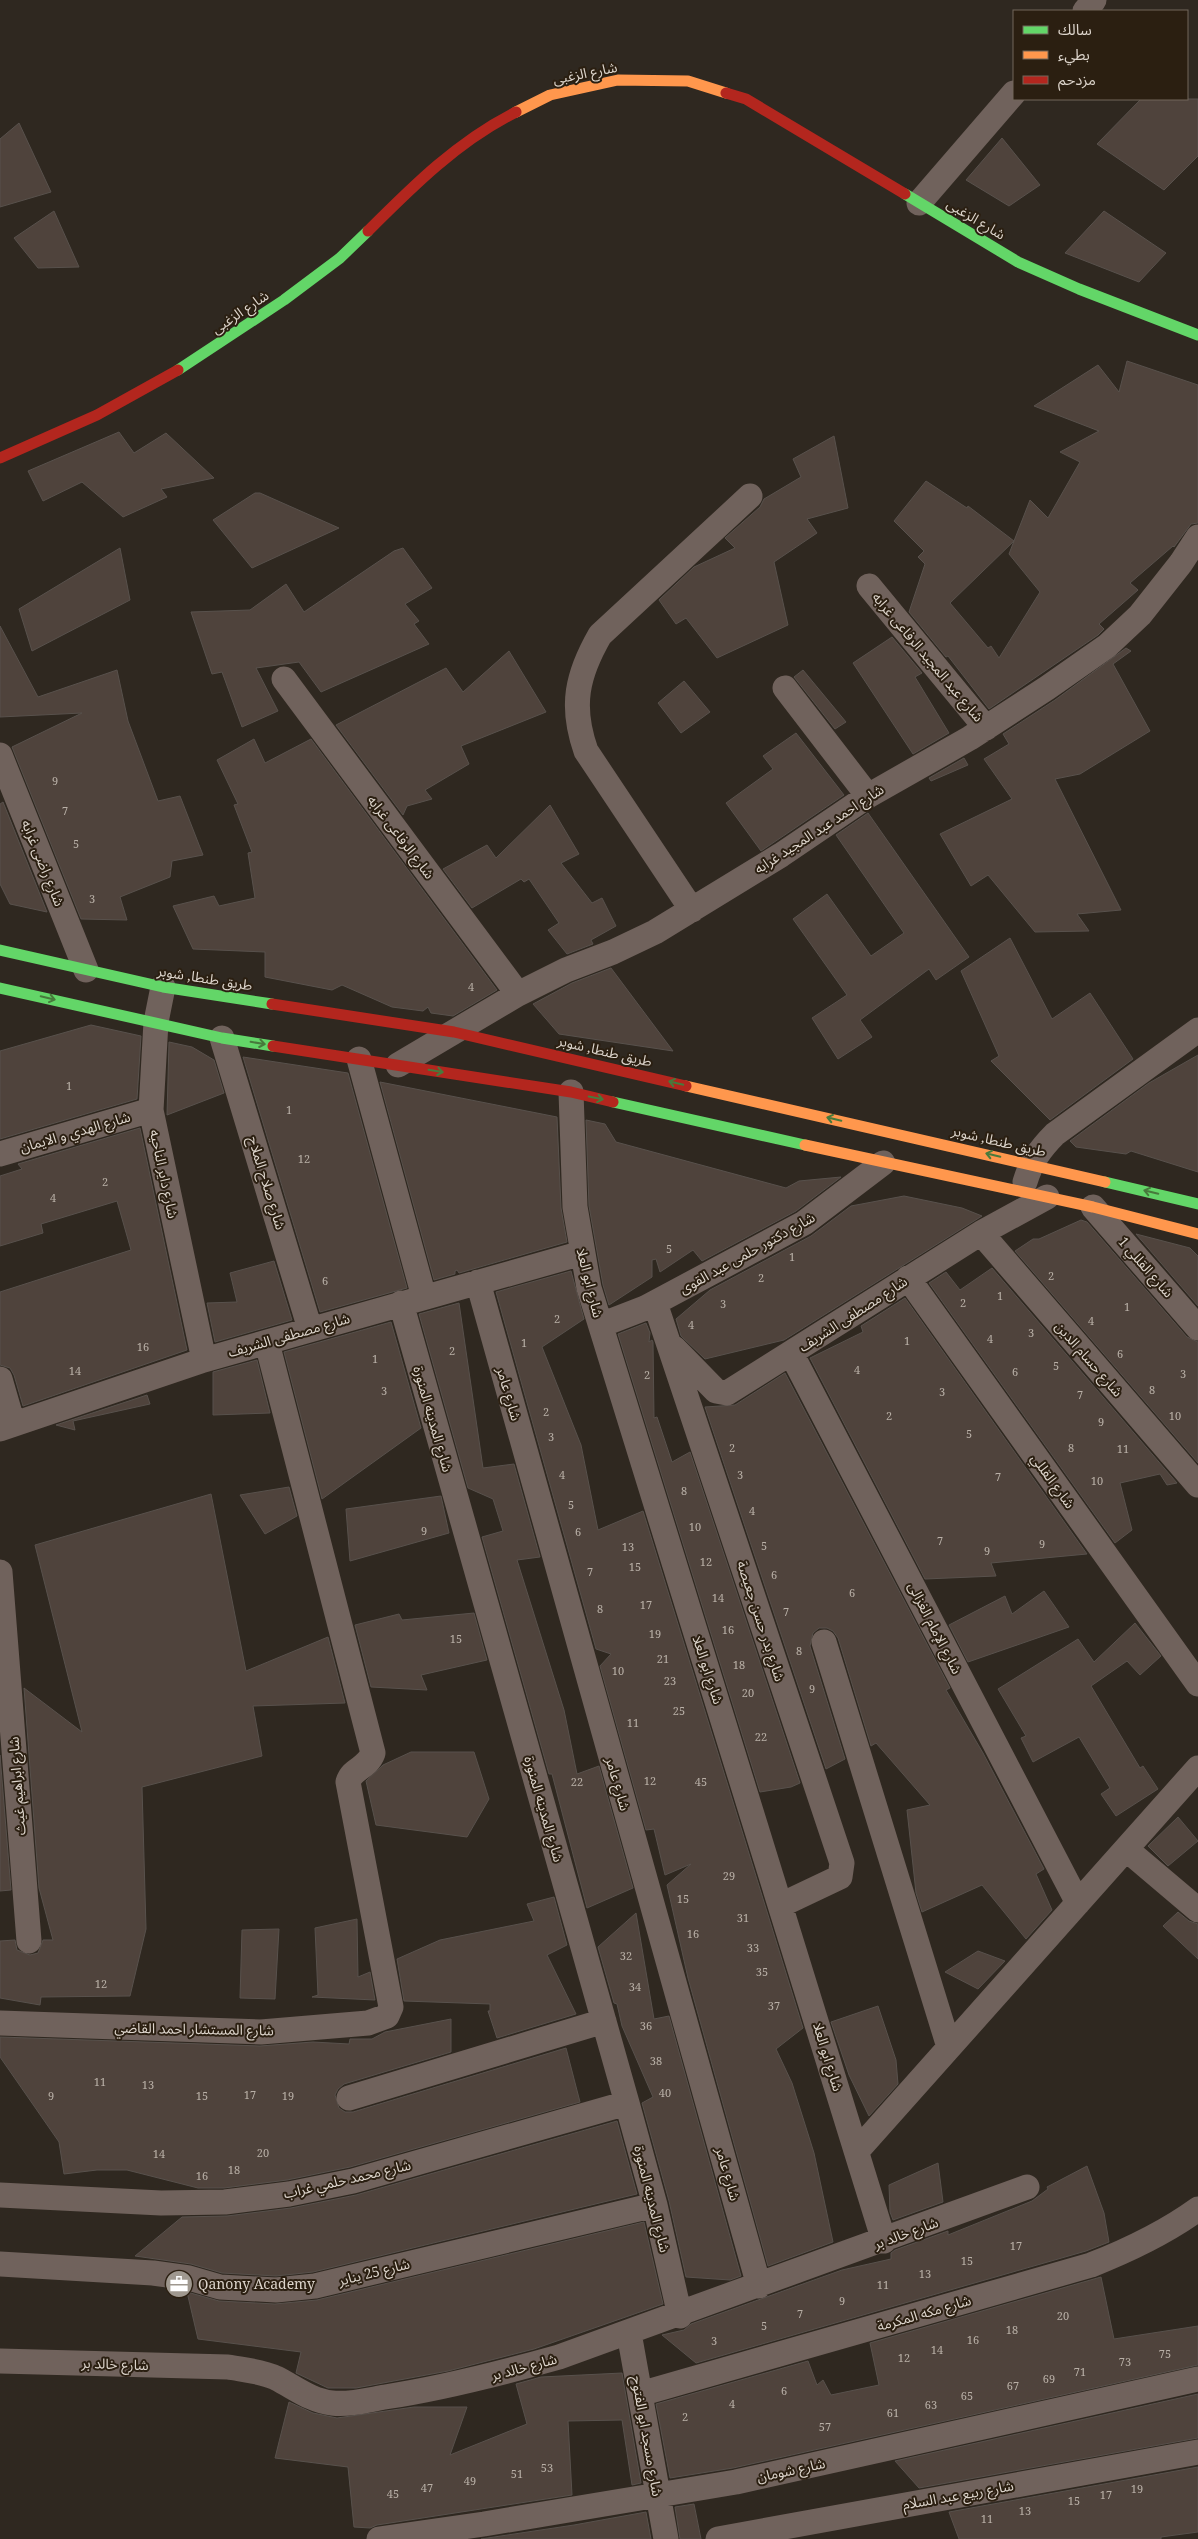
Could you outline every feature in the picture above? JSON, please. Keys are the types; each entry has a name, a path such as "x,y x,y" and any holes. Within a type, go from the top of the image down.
{"street":[{"path":"1086,10 1094,0"},
{"name":"شارع الزغبى","path":"0,458 97,415 193,362 284,300 340,258 432,169 488,126 550,95 618,80 688,81 746,98 1018,262 1048,277 1198,335"},
{"path":"919,203 1013,94"},
{"path":"692,910 586,751 579,730 577,694 585,662 600,635 750,496"},
{"name":"شارع احمد عبد المجيد غرابه","path":"398,1065 518,994 566,970 613,952 655,932 781,855 868,796 986,728 1107,646 1140,615 1181,563 1198,537"},
{"name":"شارع عبد المجيد الرفاعى غرابه","path":"870,586 986,728"},
{"name":"شارع الرفاعى غرابه","path":"284,679 518,994"},
{"path":"785,688 868,796"},
{"name":"شارع راضى غرابه","path":"0,755 86,970"},
{"name":"طريق طنطا, شوبر","path":"0,950 163,987 454,1032 1031,1163 1198,1204"},
{"name":"شارع داير الناحيه","path":"163,987 156,1022 151,1110 204,1360"},
{"path":"0,988 222,1038 571,1092 883,1163 1093,1207 1198,1234"},
{"path":"1022,1192 1031,1163 1042,1147 1055,1134 1198,1030"},
{"name":"شارع صلاح الملاح","path":"222,1038 310,1329"},
{"name":"شارع المدينه المنورة","path":"359,1059 412,1300 604,2021 655,2205 680,2316"},
{"name":"شارع ابو العلا","path":"571,1092 575,1207 582,1253 601,1325 884,2240"},
{"name":"شارع الهدي و الايمان","path":"0,1154 151,1110"},
{"name":"شارع دكتور حلمى عبد القوى","path":"601,1325 655,1303 804,1223 883,1163"},
{"name":"شارع مصطفى الشريف","path":"670,1343 722,1393 734,1390 981,1233 1048,1197"},
{"name":"شارع القللي 1","path":"1093,1207 1198,1328"},
{"name":"شارع حسام الدين","path":"981,1233 1198,1485"},
{"name":"شارع مصطفى الشريف","path":"7,1427 204,1360 582,1253"},
{"name":"شارع القللي","path":"908,1278 1198,1684"},
{"name":"شارع عامر","path":"478,1282 759,2286"},
{"name":"شارع بدر حسن جعيصة","path":"655,1303 670,1343 842,1863 840,1877 780,1904"},
{"name":"شارع المستشار احمد القاضي","path":"0,2023 261,2032 368,2023 388,2016 391,2008 391,1998 348,1782 352,1773 370,1762 373,1753 267,1343"},
{"name":"شارع الإمام الغزالى","path":"791,1353 1078,1903"},
{"path":"0,1379 7,1427"},
{"name":"شارع ابراهيم غيث","path":"0,1572 29,1941"},
{"path":"824,1642 949,2047"},
{"path":"857,2151 1198,1768"},
{"path":"1126,1848 1198,1910"},
{"path":"349,2098 604,2021"},
{"name":"شارع محمد حلمي غراب","path":"0,2195 161,2203 225,2202 289,2194 353,2181 627,2103"},
{"name":"شارع خالد بر","path":"0,2361 228,2367 256,2371 275,2378 312,2398 344,2404 416,2392 488,2377 559,2358 680,2316 1027,2187"},
{"name":"شارع 25 يناير","path":"0,2264 153,2273 189,2278 220,2287 276,2290 315,2286 655,2205"},
{"name":"شارع مكه المكرمة","path":"640,2394 1091,2265 1137,2246 1180,2222 1198,2209"},
{"name":"شارع مسجد ابو الفتوح","path":"629,2333 666,2539"},
{"name":"شارع شومان","path":"379,2539 658,2496 746,2480 1198,2379"},
{"name":"شارع ربيع عبد السلام","path":"718,2539 1198,2452"}],"building":[{"path":"1198,99 1198,156 1164,190 1097,144 1140,100"},
{"path":"19,123 51,192 0,207 0,139"},
{"path":"1002,138 1040,185 1009,206 966,180"},
{"path":"54,211 79,267 38,268 14,238"},
{"path":"1104,211 1166,253 1139,282 1065,253"},
{"path":"1127,361 1198,385 1198,523 1191,524 1174,547 1130,583 1138,590 1099,624 1104,629 1098,635 989,709 948,656 946,657 909,612 925,564 918,557 924,551 894,521 926,481 967,508 968,506 1014,541 1030,500 1048,518 1080,462 1060,452 1099,431 1034,406 1098,365 1119,392","holes":["1014,541 1009,554 1040,592 999,658 991,646 988,648 950,603"]},
{"path":"119,432 134,453 166,433 214,478 161,489 167,497 123,517 82,482 43,501 28,471"},
{"path":"834,436 848,508 807,519 817,533 774,562 788,625 717,658 686,618 676,624 659,600 694,567 735,548 725,538 760,507 764,499 801,477 793,459"},
{"path":"255,493 260,493 339,528 252,568 213,520"},
{"path":"120,548 130,600 32,651 19,609"},
{"path":"403,548 432,588 405,604 419,621 414,624 429,644 321,692 299,662 256,668 278,711 242,727 222,672 212,674 191,612 250,610 286,584 304,612 394,551"},
{"path":"0,626 38,697 117,670 128,721 158,801 180,796 203,855 172,861 170,877 120,897 127,920 81,919 12,747 82,713 0,717"},
{"path":"892,637 922,673 915,677 949,733 913,754 853,663"},
{"path":"1126,648 1131,651 1113,664 1150,731 1080,774 1055,779 1121,910 1077,914 1089,931 1035,932 988,875 971,886 940,834 1012,799 984,759 1009,744 1003,734 1055,700"},
{"path":"509,651 546,712 461,746 469,764 425,790 432,799 407,806 403,815 336,725 446,668 463,692"},
{"path":"803,670 846,722 835,729 794,677"},
{"path":"684,681 710,712 681,733 658,703"},
{"path":"796,733 844,795 761,851 726,803 773,769 763,756"},
{"path":"254,739 265,763 311,739 497,990 453,1016 431,1013 428,1007 423,1011 392,1007 342,985 332,990 265,977 265,952 193,949 173,906 214,896 219,906 255,898 248,853 252,852 234,805 238,804 217,760"},
{"path":"964,758 968,765 931,781 929,778"},
{"path":"3,802 47,912 10,904 0,884 0,804"},
{"path":"550,805 579,854 561,863 592,903 602,898 616,926 591,940 593,944 567,954 548,930 559,923 529,879 524,882 521,879 472,908 443,869 487,845 496,858"},
{"path":"868,813 969,957 936,980 929,969 860,1020 872,1037 838,1059 812,1018 847,995 793,919 827,894 871,956 904,933 836,835"},
{"path":"1010,938 1052,1019 1090,993 1133,1059 1050,1120 991,1061 999,1056 961,971"},
{"path":"611,968 673,1051 559,1034 533,1004 572,983"},
{"path":"91,1025 141,1036 137,1099 0,1139 0,1051"},
{"path":"169,1042 192,1047 214,1060 224,1093 167,1115"},
{"path":"1198,1055 1198,1172 1131,1151 1126,1154 1076,1147 1070,1141 1149,1083"},
{"path":"243,1057 348,1073 407,1288 320,1312"},
{"path":"380,1082 557,1117 561,1208 567,1242 459,1273 457,1270 455,1274 434,1280"},
{"path":"586,1120 605,1124 616,1142 786,1188 799,1181 841,1177 796,1211 702,1261 693,1250 660,1272 656,1259 652,1260 652,1277 609,1305 603,1285 589,1206"},
{"path":"140,1128 187,1350 23,1406 14,1375 10,1368 0,1365 0,1292 131,1250 117,1201 41,1224 43,1233 0,1246 0,1176 22,1169 18,1164"},
{"path":"904,1196 962,1208 982,1216 784,1340 705,1359 681,1336 676,1319 710,1290 811,1236 851,1206"},
{"path":"1081,1220 1087,1222 1187,1337 1198,1342 1198,1463 1015,1251 1033,1239 1039,1239"},
{"path":"1136,1234 1190,1248 1198,1256 1198,1306"},
{"path":"274,1261 292,1320 215,1342 207,1303 237,1302 230,1273"},
{"path":"992,1268 1177,1483 1167,1485 1160,1474 1120,1483 1132,1530 1115,1543 929,1283 946,1272 960,1290"},
{"path":"571,1271 584,1319 542,1347 581,1445 598,1530 643,1511 803,2028 776,2049 792,2083 814,2153 833,2242 768,2266 688,1978 667,1885 691,1864 665,1875 654,1829 646,1830 600,1666 611,1654 596,1649 496,1292"},
{"path":"905,1298 1087,1554 991,1563 996,1576 925,1579 810,1358 863,1332 861,1326"},
{"path":"459,1303 483,1468 514,1464 540,1557 517,1560 564,1710 577,1774 599,1766 633,1888 587,1908 552,1774 549,1774 482,1537 503,1531 493,1499 468,1488 419,1314"},
{"path":"391,1322 421,1428 322,1499 284,1352"},
{"path":"646,1323 650,1333 649,1342 652,1340 653,1342 654,1418 657,1417 672,1462 690,1452 800,1783 791,1787 760,1792 618,1334"},
{"path":"257,1360 270,1413 213,1415 213,1372"},
{"path":"785,1373 950,1688 946,1690 983,1753 1044,1869 1036,1874 1052,1910 1026,1939 982,1885 922,1912 916,1893 907,1810 930,1805 876,1743 871,1746 838,1638 833,1631 827,1628 819,1628 813,1633 810,1646 845,1759 826,1769 705,1407 735,1405"},
{"path":"147,1395 150,1404 73,1421 75,1430 56,1425"},
{"path":"289,1487 297,1516 265,1534 240,1495"},
{"path":"211,1494 246,1671 328,1637 345,1703 253,1706 262,1756 142,1787 146,1929 130,1996 41,1997 40,2005 0,1998 0,1941 15,1940 17,1950 30,1955 38,1953 43,1940 53,1940 39,1888 24,1688 82,1732 35,1545"},
{"path":"441,1496 449,1533 350,1561 346,1509"},
{"path":"1044,1591 1069,1627 968,1662 949,1625 1005,1596 1012,1614"},
{"path":"474,1613 487,1660 421,1675 427,1690 371,1687 355,1625 399,1614 402,1620"},
{"path":"1135,1623 1161,1656 1140,1675 1127,1661 1091,1686 1140,1768 1143,1766 1158,1789 1116,1816 1101,1794 1110,1788 1079,1737 1033,1762 1021,1738 1026,1736 998,1689 1078,1639 1094,1662"},
{"path":"411,1752 474,1752 489,1799 467,1837 376,1825 366,1781 383,1765"},
{"path":"0,1755 11,1890 0,1891"},
{"path":"1178,1817 1198,1841 1168,1866 1148,1846"},
{"path":"554,1897 567,1945 547,1955 576,2014 497,2038 488,2011 490,2011 490,2004 404,2001 397,1959 440,1940 534,1921 527,1904"},
{"path":"1178,1912 1189,1921 1198,1924 1198,1959 1163,1926"},
{"path":"636,1913 654,2019 669,2016 741,2276 730,2280 686,2277 669,2201 642,2103 653,2097 622,2026 617,2004 614,2003 598,1947"},
{"path":"357,1919 358,1977 370,1972 375,2000 312,1997 318,1995 315,1928"},
{"path":"279,1929 275,1999 240,1998 242,1930"},
{"path":"978,1951 1005,1961 978,1989 945,1972"},
{"path":"878,2006 896,2060 898,2084 869,2116 849,2075 831,2022"},
{"path":"451,2019 451,2052 344,2084 335,2095 339,2108 345,2112 353,2112 566,2048 580,2102 350,2167 287,2180 224,2188 198,2188 127,2170 97,2170 64,2174 59,2142 0,2057 0,2037 260,2046 313,2042 349,2044 350,2039 372,2039 385,2032"},
{"path":"617,2121 637,2194 313,2272 276,2276 222,2273 191,2264 135,2256 182,2217 227,2216 291,2208 356,2195"},
{"path":"938,2163 943,2202 893,2220 890,2212 889,2185"},
{"path":"1087,2166 1104,2213 1109,2242 1086,2251 696,2363 662,2335 684,2330 691,2324 842,2270 891,2259 891,2253 895,2250 948,2231 948,2235 1032,2201 1048,2189 1047,2187"},
{"path":"644,2222 663,2304 534,2349 448,2371 356,2388 328,2388 296,2373 301,2352 198,2339 187,2292 219,2301 275,2304 317,2300"},
{"path":"1101,2277 1114,2339 1198,2326 1198,2365 733,2468 670,2478 656,2404 808,2361 817,2385 823,2380 831,2395 879,2385 870,2343"},
{"path":"622,2373 641,2483 632,2485 622,2420 568,2421 572,2495 377,2525 370,2528 354,2527 348,2467 275,2458 289,2402 313,2413 337,2418 414,2407 467,2407 450,2455 527,2424 516,2384 541,2377"},
{"path":"1198,2394 1198,2438 919,2488 895,2461"},
{"path":"1198,2467 1198,2532 1161,2537 1161,2539 959,2539 949,2512"},
{"path":"694,2504 701,2539 680,2539 675,2507"},
{"path":"646,2512 651,2539 481,2539 574,2525"}],"traffic: fast":[{"path":"905,194 1018,262 1079,289 1198,335"},
{"path":"178,370 284,300 340,258 368,231"},
{"path":"0,950 163,987 272,1004"},
{"path":"0,988 222,1038 273,1046"},
{"path":"613,1102 805,1145"},
{"path":"1105,1182 1198,1204"}],"traffic: slow":[{"path":"516,112 550,95 618,80 688,81 726,93"},
{"path":"686,1086 1105,1182"},
{"path":"805,1145 1093,1207 1198,1234"}],"traffic: jam":[{"path":"726,93 746,99 905,194"},
{"path":"368,231 437,166 475,136 516,112"},
{"path":"0,458 97,415 178,370"},
{"path":"272,1004 454,1032 686,1086"},
{"path":"273,1046 571,1092 613,1102"}],"place":[{"name":"Qanony Academy","path":"179,2284"}]}
